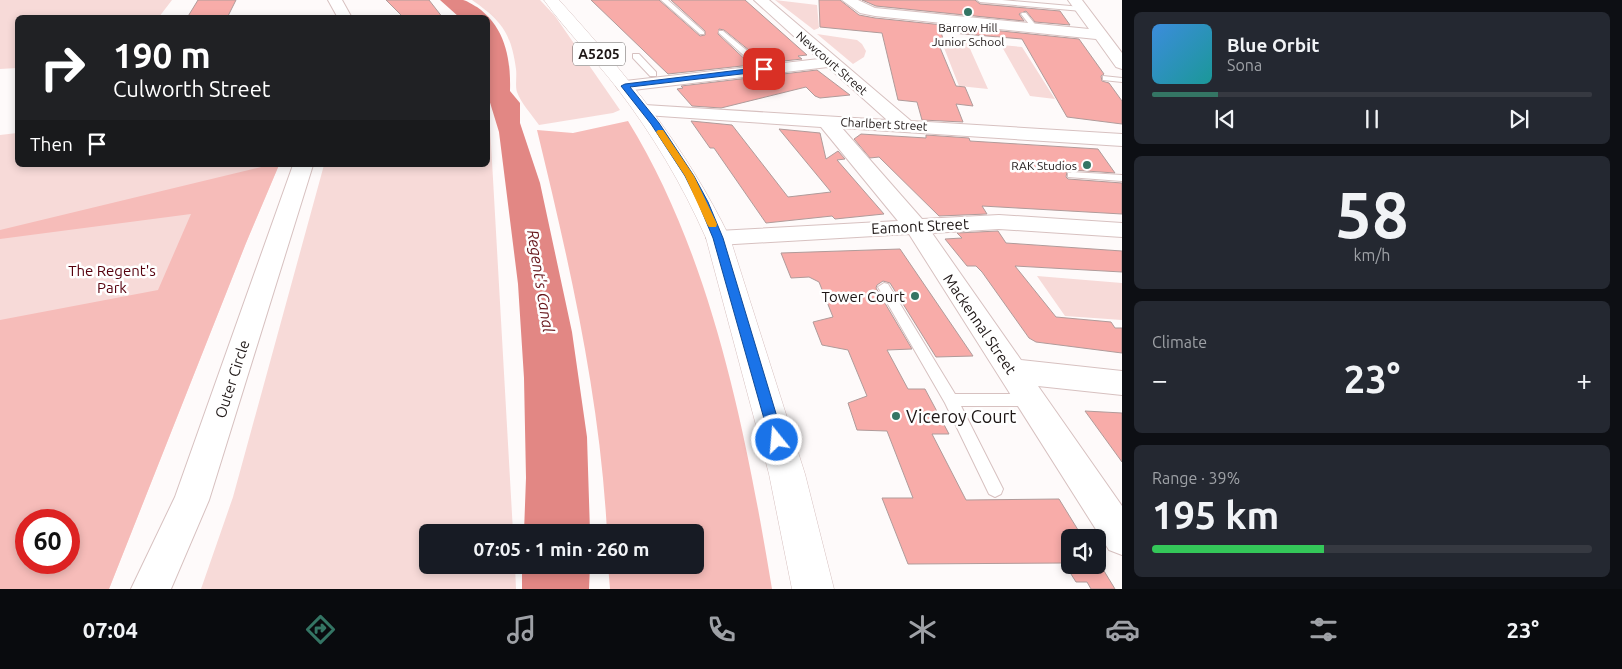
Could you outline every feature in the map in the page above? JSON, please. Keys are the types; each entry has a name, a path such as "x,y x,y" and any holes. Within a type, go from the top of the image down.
{"main road":[{"name":"A5205","path":"551,0 645,110 689,176 703,202 718,238 787,474 813,589"}],"street":[{"path":"334,0 343,15"},
{"name":"Newcourt Street","path":"761,0 904,125"},
{"path":"849,0 865,10 1101,35"},
{"path":"1079,5 1122,64"},
{"path":"625,86 832,62"},
{"name":"Charlbert Street","path":"645,110 1122,140"},
{"name":"Mackennal Street","path":"825,120 915,226 1122,537"},
{"name":"Outer Circle","path":"151,589 191,500 302,167"},
{"name":"Eamont Street","path":"718,238 999,222 1122,230"},
{"path":"1012,371 1122,383"}],"lane":[{"path":"664,0 702,33"},
{"path":"980,0 1079,5"},
{"path":"1024,14 1035,28"},
{"path":"721,32 764,69"},
{"path":"636,56 653,74"},
{"path":"1106,78 1122,80"},
{"path":"1072,175 1122,178"},
{"path":"884,287 951,400 995,489"},
{"path":"951,400 1031,400"}],"shaded area":[{"name":"Barrow Hill Junior School","path":"865,0 961,0 1025,6 1039,25 879,10"},
{"path":"628,121 657,174 682,230 704,288 722,347 750,469 772,589 610,589 609,574 704,574 704,524 606,524 598,430 590,380 571,279 537,130 573,133"},
{"name":"The Regent's Park","path":"262,167 278,167 246,243 109,589 0,589 0,320 158,290 191,214 0,239 0,230"}],"green space":[{"path":"0,0 172,0 161,15 15,15 15,68 0,69"},
{"path":"472,0 540,0 555,16 620,110 613,113 539,125 517,92 516,69 508,37 498,22"},
{"path":"775,0 817,5 819,28 814,30"},
{"path":"817,34 857,40 866,51 864,57 853,64"},
{"path":"941,40 967,42 988,89 959,86"},
{"path":"1001,45 1022,47 1055,99 1030,96"},
{"path":"490,126 513,524 419,524 419,574 515,574 516,589 201,589 233,497 323,167 490,167"},
{"name":"The Regent's Park","path":"15,133 15,167 278,167 246,243 109,589 0,589 0,135"},
{"path":"1037,276 1122,283 1122,320 1065,316"}],"water":[{"path":"440,0 463,0 477,7 486,15 457,15"},
{"name":"Regent's Canal","path":"490,20 504,44 509,67 510,91 520,103 520,123 540,183 572,332 587,437 590,524 524,524 526,478 524,378 518,284 499,132 490,103"},
{"path":"522,574 590,574 589,589 522,589"}],"building":[{"path":"198,0 236,0 228,15 189,15"},
{"path":"386,0 429,0 441,15 401,15"},
{"path":"591,0 659,0 700,36 705,35 705,31 671,0 745,0 807,55 798,56 802,59 765,63 724,30 719,29 718,34 751,65 668,74"},
{"path":"819,0 840,0 859,15 875,18 1079,39 1104,74 1101,76 1102,81 1109,83 1122,101 1122,124 1067,117 1022,39 941,32 943,39 936,38 956,86 965,87 973,106 956,104 963,122 922,120 917,102 898,100 882,33 820,27"},
{"name":"Barrow Hill Junior School","path":"862,0 975,0 980,4 1060,11 1070,25 1035,22 1026,11 1019,14 1024,21 876,6"},
{"path":"817,70 850,95 820,98 815,96 806,87 721,108 692,106 677,89 683,88 681,86"},
{"path":"691,121 732,125 788,197 831,192 779,129 820,133 826,159 838,151 845,159 837,160 884,214 835,219 832,216 766,223 714,148 710,148"},
{"path":"861,134 926,138 926,135 969,138 970,141 1098,149 1115,173 1072,170 1067,172 1066,177 1068,179 1122,183 1122,214 982,206 987,214 939,216 879,157 870,158 854,139"},
{"path":"998,231 1006,243 1122,251 1122,272 1015,266 1056,317 1111,322 1115,328 1122,328 1122,353 1036,342 1029,338 982,272 976,266 967,266 945,239 962,238 957,233"},
{"name":"Viceroy Court","path":"900,249 973,356 936,357 890,283 883,281 876,288 912,349 887,350 908,389 925,389 949,434 932,434 966,500 1059,499 1077,529 1061,529 1061,563 908,564 882,498 913,498 887,431 857,430 848,403 867,396 848,350 822,345 813,322 833,317 819,282 809,277 791,278 781,253"},
{"path":"1085,411 1122,413 1122,462"},
{"name":"Viceroy Court","path":"1071,574 1106,574 1115,589 1091,589 1087,582 1076,582"}],"slow traffic":[{"path":"660,132 689,176 712,224"}],"place":[{"name":"Barrow Hill Junior School","path":"968,12"},
{"name":"RAK Studios","path":"1087,165"},
{"name":"Tower Court","path":"915,296"},
{"name":"Viceroy Court","path":"896,416"}],"route":[{"path":"764,69 625,86 655,123 689,176 703,202 718,238 777,440"}]}
